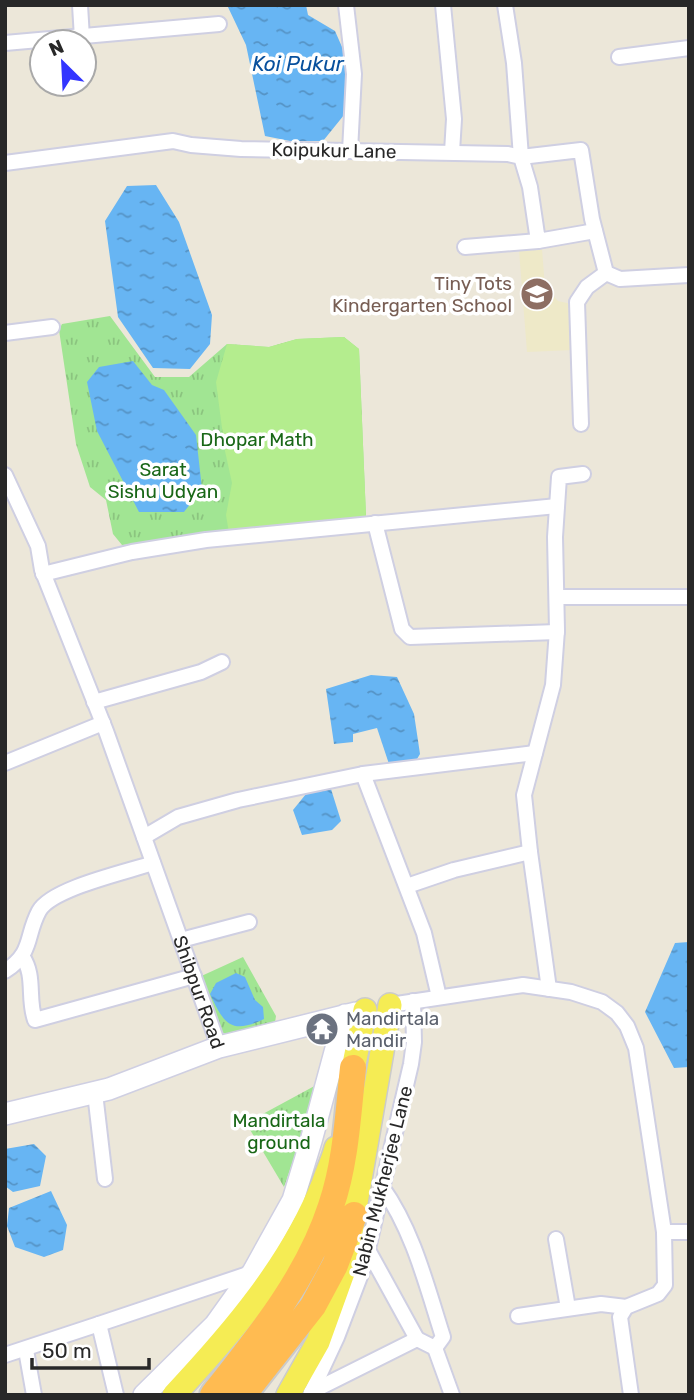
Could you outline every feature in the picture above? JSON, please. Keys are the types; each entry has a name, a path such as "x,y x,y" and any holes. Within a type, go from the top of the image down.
{"highway":[{"path":"243,1395 313,1306 335,1265 334,1206 343,1158 353,1069"},
{"path":"213,1395 277,1312 313,1250 334,1206"}],"main road":[{"path":"288,1395 318,1342 345,1268 334,1206 390,1005"},
{"path":"353,1069 355,1013"},
{"path":"174,1395 221,1345 298,1237 334,1206"}],"street":[{"path":"80,5 81,28"},
{"path":"346,5 354,74 350,151"},
{"path":"443,5 454,119 452,152"},
{"path":"505,5 514,63 521,157 530,187 538,241"},
{"path":"98,36 219,24"},
{"path":"5,43 28,42"},
{"path":"619,57 689,48"},
{"name":"Koipukur Lane","path":"5,163 173,141 242,149 508,153 521,157 579,149 595,231"},
{"path":"465,247 538,241 595,231 606,273"},
{"path":"606,273 620,279 689,275"},
{"path":"581,424 577,302 587,287 606,273"},
{"path":"5,333 51,327"},
{"path":"550,989 524,795 553,685 557,632 555,537 559,477 583,474"},
{"name":"Shibpur Road","path":"5,475 38,546 43,574 103,723 219,1047 390,1005 523,985 571,992 602,1002 617,1013 627,1026 636,1048 664,1232 665,1285 658,1294 626,1307"},
{"path":"43,574 132,552 206,540 557,506"},
{"path":"375,523 402,629 410,637 557,632"},
{"path":"557,597 689,597"},
{"path":"94,702 201,672 222,662"},
{"path":"5,763 103,723"},
{"path":"144,837 178,817 363,774 535,753"},
{"path":"363,774 425,933 439,997"},
{"path":"407,886 454,870 530,852"},
{"path":"5,971 19,962 43,904 59,893 153,863"},
{"path":"181,940 249,922"},
{"path":"22,956 29,965 32,984 30,1008 35,1020 194,976"},
{"name":"Nabin Mukherjee Lane","path":"311,1393 342,1325 364,1266 411,1064 414,1042 413,1001"},
{"path":"144,1395 215,1325 253,1272 293,1200 355,1013"},
{"path":"5,1114 109,1090 219,1047"},
{"path":"95,1093 105,1179"},
{"path":"382,1187 397,1209 426,1283 443,1337 435,1348"},
{"path":"664,1232 689,1232"},
{"path":"556,1239 568,1308"},
{"path":"367,1248 417,1339 435,1348 452,1395"},
{"path":"6,1351 26,1350 253,1272"},
{"path":"517,1316 601,1304 626,1307 620,1317 631,1395"},
{"path":"99,1324 116,1395"},
{"path":"311,1393 417,1339"},
{"path":"26,1350 34,1395"}],"shaded area":[{"name":"Tiny Tots Kindergarten School","path":"542,249 545,287 558,301 571,304 573,350 527,352 519,250"}],"green space":[{"name":"Dhopar Math","path":"110,316 155,377 189,377 227,344 269,347 297,339 344,337 359,349 366,516 354,520 122,545 113,534 106,500 90,487 76,444 59,330 62,324"},
{"path":"344,337 359,349 366,516 354,520 229,533 226,515 232,483 216,382 227,344 269,347 297,339"},
{"path":"243,957 276,1016 274,1029 234,1036 216,1031 197,978"},
{"name":"Mandirtala ground","path":"320,1083 284,1187 246,1123"}],"water":[{"name":"Koi Pukur","path":"227,5 306,5 308,15 335,31 346,56 344,115 323,141 290,141 265,136 246,45"},
{"path":"156,185 179,222 212,315 210,344 190,369 153,368 118,317 105,221 127,186"},
{"path":"133,361 152,385 164,390 196,435 202,489 184,512 139,512 97,431 87,382 99,367"},
{"path":"371,675 397,677 414,714 420,754 414,764 389,764 377,728 353,734 353,742 334,744 326,689"},
{"path":"331,789 341,821 332,830 302,835 293,810 306,794"},
{"path":"689,942 689,1067 674,1068 645,1012 675,943"},
{"path":"236,973 245,977 255,1000 263,1007 264,1019 253,1024 236,1026 230,1024 220,1013 210,994 216,983"},
{"path":"34,1144 46,1156 40,1186 13,1192 5,1186 5,1149"},
{"path":"51,1191 67,1225 63,1250 44,1257 15,1247 7,1226 9,1208"}],"place":[{"name":"Tiny Tots Kindergarten School","path":"537,294"},
{"name":"Mandirtala Mandir","path":"322,1029"}],"park label":[{"name":"Sarat Sishu Udyan","path":"163,480"}]}
